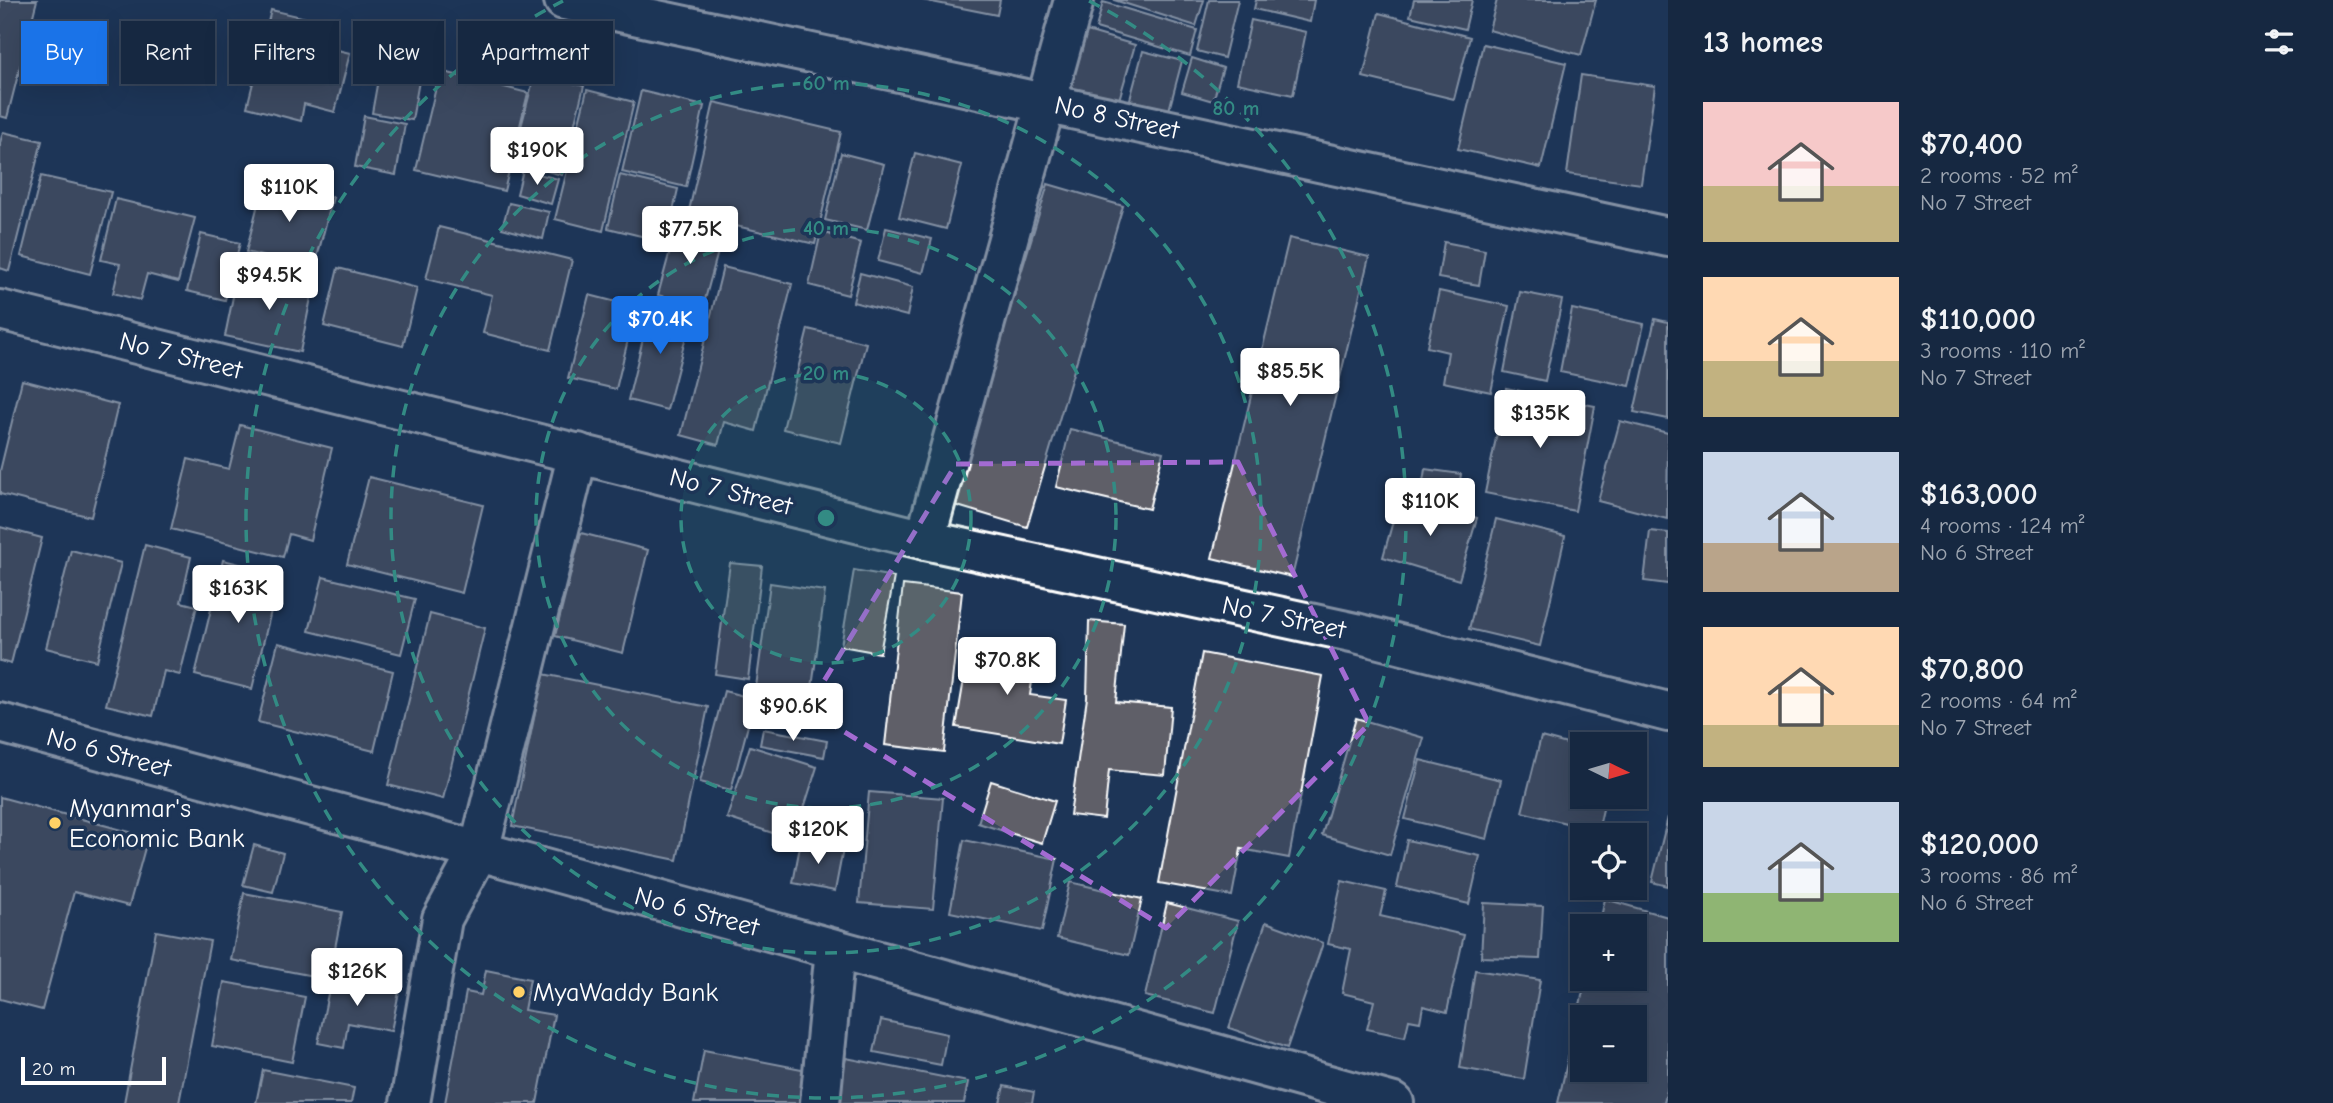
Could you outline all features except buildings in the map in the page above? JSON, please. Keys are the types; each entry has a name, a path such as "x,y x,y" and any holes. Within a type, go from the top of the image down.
{"street":[{"name":"No 8 Street","path":"564,0 1668,237"},
{"path":"925,540 1074,0"},
{"name":"No 7 Street","path":"0,310 925,540 1356,633 1668,712"},
{"path":"411,1103 442,919 479,850 578,453"},
{"name":"No 6 Street","path":"0,723 479,850 1394,1103"},
{"path":"820,1103 835,949"}],"highlighted area":[{"path":"1238,462 1369,724 1166,928 807,709 956,464"}],"place":[{"name":"Myanmar's Economic Bank","path":"55,823"},
{"name":"MyaWaddy Bank","path":"519,992"}]}
